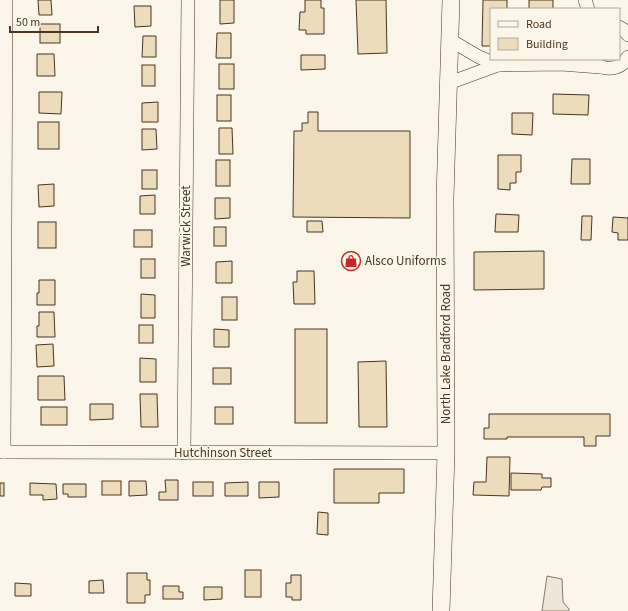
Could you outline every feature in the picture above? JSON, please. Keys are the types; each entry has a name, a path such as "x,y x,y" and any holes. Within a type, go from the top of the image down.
{"main road":[{"name":"North Lake Bradford Road","path":"441,611 446,453 445,198 451,0"}],"street":[{"path":"2,452 6,0"},
{"name":"Warwick Street","path":"184,453 188,0"},
{"path":"620,28 628,35"},
{"path":"450,40 479,57 498,65"},
{"path":"449,84 498,65 565,62 595,63 607,69 615,68 626,62"},
{"name":"Hutchinson Street","path":"2,452 446,453"}],"shaded area":[{"path":"547,576 562,579 563,602 569,611 542,611"}],"building":[{"path":"38,0 51,0 52,15 39,15"},
{"path":"220,0 234,0 234,23 220,24"},
{"path":"305,0 321,0 321,8 324,8 324,34 306,34 306,30 299,30 300,12 305,12"},
{"path":"356,0 386,0 387,53 358,54"},
{"path":"483,0 507,0 507,8 490,8 490,46 482,46"},
{"path":"529,0 553,0 553,8 529,8"},
{"path":"134,6 151,6 151,26 135,27"},
{"path":"40,24 60,24 60,43 40,43"},
{"path":"217,33 231,33 231,58 216,58"},
{"path":"143,36 156,36 156,57 142,57"},
{"path":"37,54 54,54 55,76 37,76"},
{"path":"301,55 325,55 325,69 301,70"},
{"path":"219,64 234,64 234,89 219,89"},
{"path":"142,65 155,65 155,86 142,86"},
{"path":"39,92 62,92 61,114 39,113"},
{"path":"553,94 589,95 588,115 553,114"},
{"path":"217,95 231,95 231,121 217,121"},
{"path":"158,102 158,122 142,122 142,103"},
{"path":"308,112 318,112 318,131 410,131 410,218 293,217 294,131 302,131 302,123 308,123"},
{"path":"512,113 533,113 532,135 512,134"},
{"path":"38,122 59,122 59,149 38,149"},
{"path":"219,128 232,128 233,154 219,154"},
{"path":"142,129 156,129 157,149 142,150"},
{"path":"498,155 521,155 521,172 516,172 516,183 510,183 510,190 498,189"},
{"path":"572,159 590,159 590,184 571,184"},
{"path":"216,160 230,160 230,186 216,186"},
{"path":"142,170 157,170 157,189 142,189"},
{"path":"54,184 54,206 39,207 38,185"},
{"path":"155,195 155,214 140,214 140,196"},
{"path":"215,198 230,198 230,218 215,219"},
{"path":"496,214 519,215 518,232 495,232"},
{"path":"582,216 592,216 591,240 581,240"},
{"path":"613,217 628,218 628,240 618,240 618,233 612,232"},
{"path":"307,221 322,221 323,232 307,232"},
{"path":"38,222 56,222 56,248 38,248"},
{"path":"214,227 226,227 226,246 214,246"},
{"path":"134,230 152,230 152,247 134,247"},
{"path":"544,251 544,289 474,290 474,252"},
{"path":"141,259 155,259 155,278 141,278"},
{"path":"232,261 232,283 216,283 216,262"},
{"path":"297,271 314,271 315,304 294,304 293,282 297,282"},
{"path":"39,280 55,280 55,305 37,305"},
{"path":"141,294 155,295 155,318 141,318"},
{"path":"222,297 237,297 237,320 222,320"},
{"path":"39,312 54,312 55,337 37,337"},
{"path":"139,325 153,325 153,343 139,343"},
{"path":"214,329 229,330 229,347 214,347"},
{"path":"295,329 327,329 327,423 295,423"},
{"path":"53,344 54,366 37,367 36,345"},
{"path":"140,358 156,359 156,382 140,382"},
{"path":"386,361 387,427 359,427 358,362"},
{"path":"213,368 231,368 231,384 213,384"},
{"path":"38,376 64,376 65,400 38,400"},
{"path":"140,394 157,394 158,427 141,427"},
{"path":"90,404 113,404 113,419 90,420"},
{"path":"41,407 67,407 67,425 41,425"},
{"path":"215,407 233,407 233,424 215,424"},
{"path":"489,414 610,414 610,436 596,436 596,446 584,446 584,437 507,437 507,439 484,439 484,428 489,428"},
{"path":"487,457 510,457 509,496 473,495 474,482 486,482"},
{"path":"334,469 404,469 404,493 379,493 379,503 334,503"},
{"path":"511,473 542,474 542,478 551,478 551,487 542,487 541,490 511,490"},
{"path":"165,480 178,480 178,500 159,500 159,492 166,492"},
{"path":"102,481 121,481 121,495 102,495"},
{"path":"129,481 146,481 147,495 129,496"},
{"path":"193,482 213,482 213,496 193,496"},
{"path":"248,482 248,496 225,496 225,483"},
{"path":"259,482 279,482 279,497 259,498"},
{"path":"0,483 4,483 4,496 0,496"},
{"path":"30,483 56,484 57,499 43,500 43,495 30,495"},
{"path":"63,484 86,484 86,497 68,497 68,494 63,494"},
{"path":"318,512 328,513 328,535 317,534"},
{"path":"245,570 261,570 261,597 245,597"},
{"path":"127,573 147,573 147,580 150,580 150,595 145,595 145,603 127,603"},
{"path":"291,575 301,575 301,600 292,600 292,597 286,597 286,583 291,583"},
{"path":"103,580 104,593 89,593 89,581"},
{"path":"15,583 31,584 31,596 15,596"},
{"path":"163,586 179,586 179,592 183,592 183,599 163,599"},
{"path":"204,587 222,587 222,599 204,600"}],"place":[{"name":"Alsco Uniforms","path":"351,261"}]}
